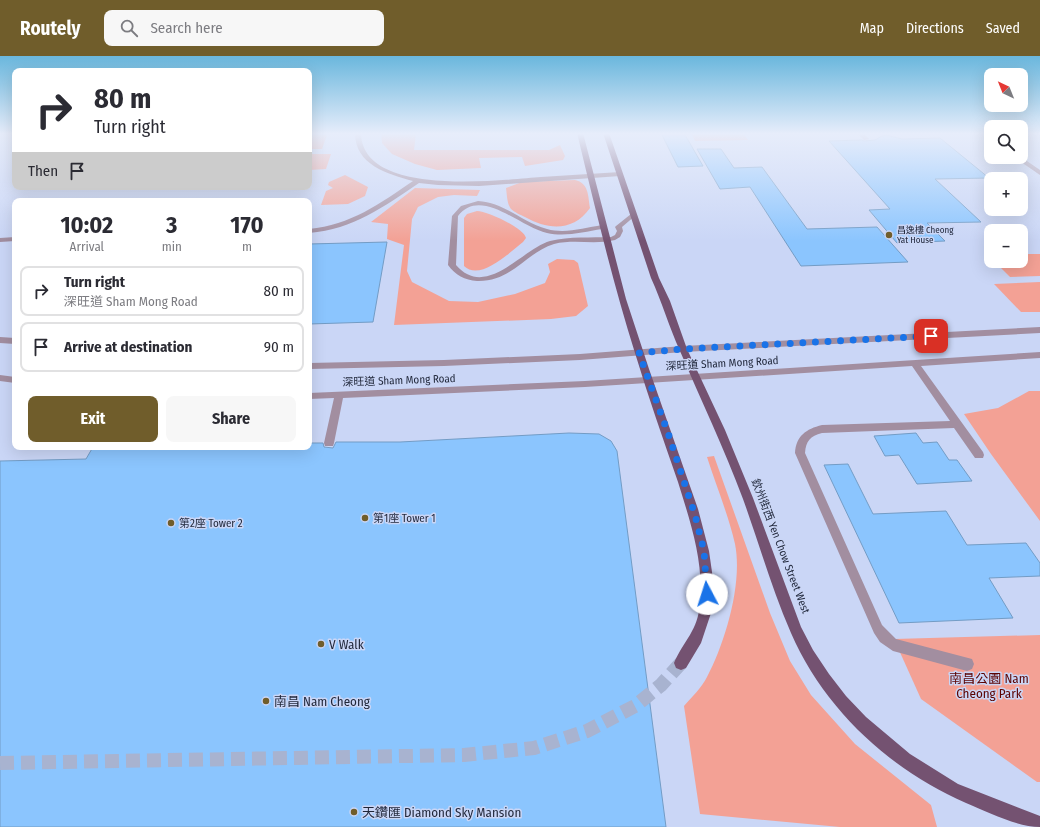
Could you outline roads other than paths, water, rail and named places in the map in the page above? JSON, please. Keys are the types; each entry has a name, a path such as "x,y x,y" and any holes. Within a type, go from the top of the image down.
{"main road":[{"path":"588,169 602,227 639,353 668,433 695,515 704,551 707,594 705,618 697,640 681,663"},
{"name":"欽州街西 Yen Chow Street West","path":"618,169 655,278 669,308 694,377 720,430 745,491 805,651 832,691 850,712 891,749 920,769 952,788 1040,824"}],"street":[{"path":"384,169 419,180 438,183 470,184 620,174"},
{"path":"312,231 337,227 356,221 419,180"},
{"path":"602,227 568,233 546,231 496,206 483,204 470,205 460,210 455,216 452,265 461,274 469,277 494,277 503,274 542,246 560,241 613,239 618,236 620,232 618,227 633,215"},
{"path":"0,240 12,239"},
{"name":"深旺道 Sham Mong Road","path":"312,366 580,357 683,349 1040,330"},
{"path":"0,340 12,341"},
{"name":"深旺道 Sham Mong Road","path":"312,396 585,384 1040,355"},
{"path":"914,363 979,456"},
{"path":"0,378 12,380"},
{"path":"329,442 339,394"},
{"path":"956,424 822,429 812,431 805,436 800,445 800,453 878,629 884,638 893,645 967,664"}],"tunnel":[{"path":"0,763 464,755 534,748 587,731 635,706 661,685 681,663"}],"place":[{"name":"昌逸樓 Cheong Yat House","path":"889,235"},
{"name":"第1座 Tower 1","path":"365,518"},
{"name":"第2座 Tower 2","path":"171,523"},
{"name":"V Walk","path":"321,644"},
{"name":"南昌 Nam Cheong","path":"266,701"},
{"name":"天鑽匯 Diamond Sky Mansion","path":"354,812"}],"park label":[{"name":"南昌公園 Nam Cheong Park","path":"989,686"}]}
